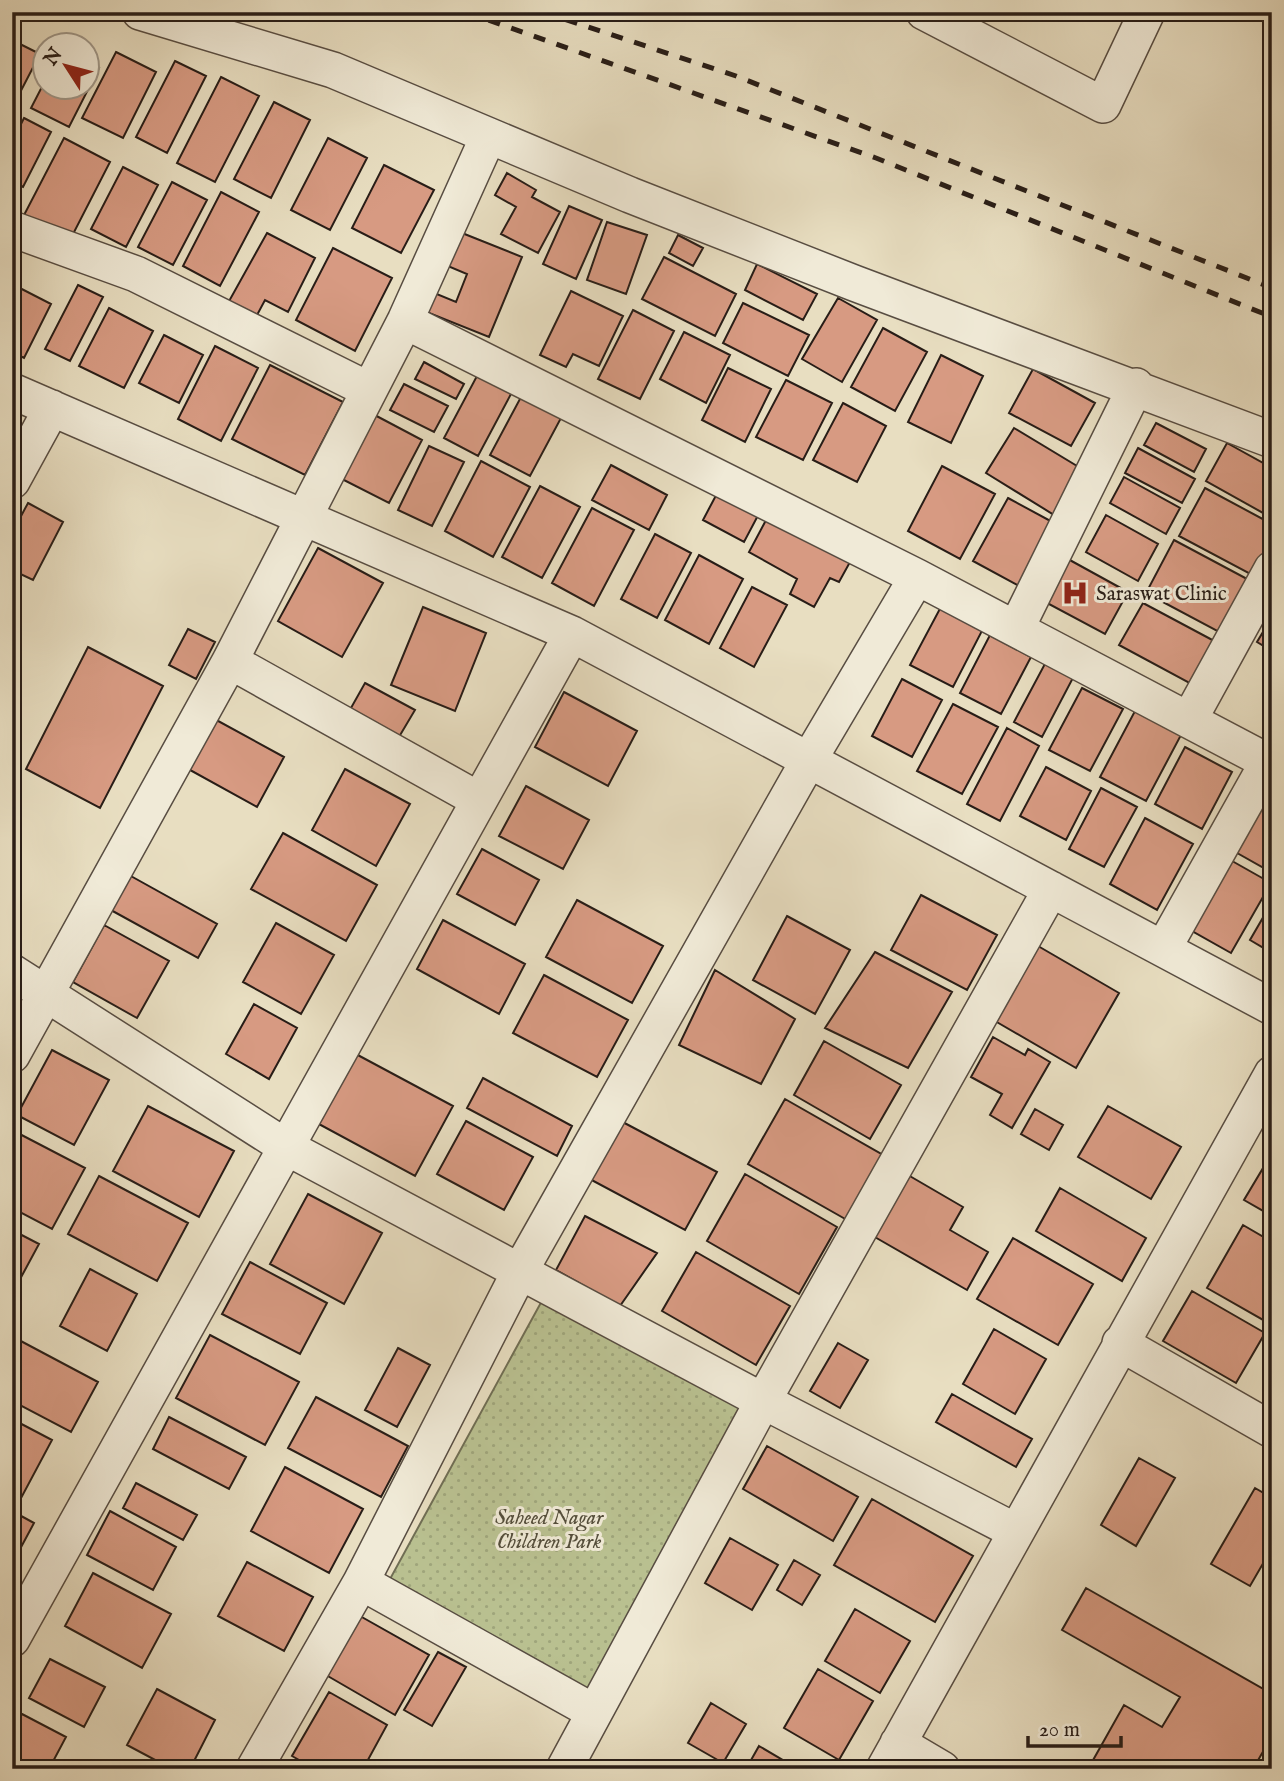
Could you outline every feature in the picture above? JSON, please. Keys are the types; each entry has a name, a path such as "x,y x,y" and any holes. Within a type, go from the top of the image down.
{"street":[{"path":"140,12 333,70 488,137 842,279 1136,386 1272,440"},
{"path":"924,12 1103,104 1147,12"},
{"path":"12,1055 230,661 405,321 488,137"},
{"path":"12,229 136,274 369,390"},
{"path":"405,321 917,577 1270,763 1163,949"},
{"path":"1016,629 1136,386"},
{"path":"12,391 572,634 810,758 1272,1007"},
{"path":"12,481 52,408"},
{"path":"1189,720 1272,569"},
{"path":"254,1769 361,1582 520,1271 810,758 917,577"},
{"path":"12,1639 572,634"},
{"path":"230,661 478,800"},
{"path":"564,1769 763,1401 1051,890"},
{"path":"12,972 48,992 286,1147 763,1401 1016,1531"},
{"path":"942,1769 891,1756 1272,1074"},
{"path":"1120,1343 1272,1430"},
{"path":"361,1582 594,1712"}],"green space":[{"name":"Saheed Nagar Children Park","path":"544,1297 745,1410 585,1705 384,1590"}],"building":[{"path":"12,40 32,50 32,69 12,108"},
{"path":"116,52 156,72 123,138 82,118 90,102 102,102 102,79"},
{"path":"175,61 206,76 167,153 136,137"},
{"path":"221,77 259,96 215,182 177,163"},
{"path":"34,102 82,102 69,127 31,108"},
{"path":"274,102 310,120 271,198 234,179"},
{"path":"24,118 51,132 23,187 12,182 12,142"},
{"path":"64,138 110,162 70,240 23,217"},
{"path":"328,138 367,158 330,230 291,210"},
{"path":"384,165 434,190 401,253 352,228"},
{"path":"123,167 158,185 126,247 91,229"},
{"path":"507,173 536,190 532,197 560,212 538,253 501,234 516,207 495,195"},
{"path":"172,182 207,200 173,265 138,247"},
{"path":"221,192 259,212 220,286 183,266"},
{"path":"569,206 602,220 576,279 543,264"},
{"path":"607,222 647,235 626,294 587,280"},
{"path":"457,231 522,257 489,337 424,311 432,292 456,302 467,274 443,264"},
{"path":"267,233 315,258 288,312 265,300 256,317 228,303"},
{"path":"678,235 703,248 693,266 669,253"},
{"path":"333,248 392,278 355,351 296,320"},
{"path":"664,257 736,294 715,336 642,299"},
{"path":"757,264 817,294 803,320 745,290"},
{"path":"12,284 51,304 24,358 12,352"},
{"path":"78,285 103,297 70,361 45,349"},
{"path":"571,291 623,316 599,366 573,354 566,367 540,355"},
{"path":"838,298 877,320 842,382 802,359"},
{"path":"743,303 809,335 788,376 723,343"},
{"path":"109,308 153,331 124,388 79,366"},
{"path":"633,310 674,331 640,399 598,379"},
{"path":"883,328 927,352 895,411 851,387"},
{"path":"684,332 730,355 706,403 660,379"},
{"path":"164,335 203,355 179,403 139,383"},
{"path":"215,346 258,368 221,441 178,419"},
{"path":"941,355 983,376 951,443 908,422"},
{"path":"424,362 464,384 456,399 415,379"},
{"path":"270,365 343,402 305,475 232,439"},
{"path":"728,368 771,389 745,442 702,420"},
{"path":"1033,369 1095,403 1071,446 1009,413"},
{"path":"478,374 512,392 478,456 444,438"},
{"path":"786,380 832,403 803,460 756,437"},
{"path":"404,384 448,406 434,432 390,410"},
{"path":"521,397 561,418 530,476 490,455"},
{"path":"843,403 886,426 857,482 813,460"},
{"path":"369,412 422,440 389,503 336,476"},
{"path":"1156,423 1206,449 1194,472 1144,445"},
{"path":"1014,428 1087,472 1059,518 986,473"},
{"path":"1227,443 1272,468 1272,518 1206,481"},
{"path":"429,446 464,462 432,526 398,510"},
{"path":"1138,448 1195,479 1182,503 1125,473"},
{"path":"481,461 530,487 493,557 445,531"},
{"path":"611,465 667,495 649,530 592,500"},
{"path":"942,466 995,494 960,559 908,531"},
{"path":"1124,477 1180,508 1166,534 1110,503"},
{"path":"722,484 763,506 744,542 703,520"},
{"path":"540,486 580,507 542,578 502,557"},
{"path":"1205,488 1272,524 1272,548 1256,577 1179,536"},
{"path":"1008,498 1056,524 1021,587 973,561"},
{"path":"28,503 63,522 33,580 12,570 12,533"},
{"path":"592,508 634,530 594,606 552,583"},
{"path":"772,509 855,553 839,582 830,578 814,607 790,594 797,579 749,552"},
{"path":"1106,515 1158,544 1138,581 1086,552"},
{"path":"655,534 691,553 657,618 621,599"},
{"path":"1174,540 1249,580 1221,633 1146,593"},
{"path":"318,548 383,583 342,657 278,621"},
{"path":"1057,553 1128,592 1105,634 1034,596"},
{"path":"699,555 743,579 709,644 665,620"},
{"path":"752,587 787,605 754,667 720,648"},
{"path":"943,603 985,625 953,687 910,665"},
{"path":"1143,603 1218,643 1195,686 1119,645"},
{"path":"423,607 486,633 455,711 391,685"},
{"path":"1272,617 1272,651 1257,642"},
{"path":"188,629 215,642 196,679 169,665"},
{"path":"990,635 1031,657 1001,714 960,693"},
{"path":"88,647 163,686 100,808 26,769"},
{"path":"1047,660 1075,674 1042,737 1014,722"},
{"path":"902,679 942,700 912,757 872,736"},
{"path":"365,683 415,710 396,742 347,715"},
{"path":"1082,688 1123,709 1090,771 1049,750"},
{"path":"564,692 637,731 608,786 535,747"},
{"path":"953,704 998,727 962,794 917,771"},
{"path":"1135,711 1181,735 1146,801 1100,777"},
{"path":"209,716 284,757 257,807 181,765"},
{"path":"1007,728 1039,746 1000,821 967,804"},
{"path":"1185,747 1232,772 1202,829 1155,804"},
{"path":"1046,767 1091,791 1066,840 1020,816"},
{"path":"345,769 410,804 376,866 312,830"},
{"path":"1272,784 1272,870 1271,872 1230,849"},
{"path":"526,786 589,820 563,869 499,836"},
{"path":"1101,788 1137,807 1104,867 1069,849"},
{"path":"1145,818 1193,844 1157,910 1110,884"},
{"path":"283,833 377,885 346,941 251,889"},
{"path":"482,849 539,880 515,925 457,894"},
{"path":"1225,857 1271,883 1231,953 1185,927"},
{"path":"129,875 217,924 198,958 109,909"},
{"path":"921,895 997,935 967,990 891,950"},
{"path":"577,900 663,946 632,1003 546,957"},
{"path":"1272,902 1272,953 1250,940"},
{"path":"787,916 850,950 815,1014 753,980"},
{"path":"443,920 525,964 499,1014 417,969"},
{"path":"276,923 334,955 301,1014 243,982"},
{"path":"104,925 169,961 137,1018 73,982"},
{"path":"1038,946 1119,993 1076,1068 995,1021"},
{"path":"875,952 952,992 908,1068 825,1028"},
{"path":"715,970 795,1019 761,1084 679,1045"},
{"path":"544,975 628,1020 597,1077 513,1033"},
{"path":"254,1004 297,1028 269,1079 226,1054"},
{"path":"993,1037 1025,1055 1028,1049 1050,1062 1012,1128 990,1115 1002,1094 971,1077"},
{"path":"824,1041 901,1085 870,1139 794,1095"},
{"path":"52,1050 109,1080 74,1145 17,1115"},
{"path":"354,1053 453,1106 415,1176 317,1123"},
{"path":"483,1078 572,1126 557,1156 467,1108"},
{"path":"785,1099 883,1155 847,1220 748,1164"},
{"path":"148,1106 234,1151 199,1217 113,1171"},
{"path":"1108,1106 1181,1147 1151,1199 1078,1157"},
{"path":"1035,1109 1063,1125 1049,1150 1021,1134"},
{"path":"617,1119 717,1172 685,1230 586,1177"},
{"path":"466,1121 533,1157 504,1210 437,1174"},
{"path":"12,1130 85,1168 52,1229 12,1208"},
{"path":"1272,1153 1272,1216 1244,1200"},
{"path":"745,1174 837,1227 799,1294 707,1241"},
{"path":"908,1175 963,1207 950,1230 988,1252 967,1290 873,1236"},
{"path":"99,1176 188,1223 157,1281 68,1234"},
{"path":"1060,1188 1146,1238 1122,1281 1036,1231"},
{"path":"308,1194 382,1233 344,1304 270,1264"},
{"path":"585,1216 657,1253 620,1306 556,1270"},
{"path":"1243,1225 1272,1242 1272,1325 1207,1288"},
{"path":"12,1230 39,1244 12,1294"},
{"path":"1013,1238 1093,1284 1058,1345 977,1299"},
{"path":"696,1252 790,1306 756,1365 662,1311"},
{"path":"250,1262 327,1303 300,1354 222,1314"},
{"path":"90,1269 137,1294 107,1351 60,1326"},
{"path":"1192,1291 1265,1333 1236,1383 1163,1341"},
{"path":"994,1329 1046,1359 1015,1414 963,1384"},
{"path":"210,1335 299,1382 265,1445 176,1398"},
{"path":"17,1339 98,1382 71,1432 12,1401 12,1347"},
{"path":"838,1343 868,1360 840,1408 810,1391"},
{"path":"398,1348 430,1365 397,1427 365,1410"},
{"path":"952,1394 1032,1439 1016,1467 936,1422"},
{"path":"316,1397 408,1446 381,1497 288,1448"},
{"path":"169,1417 246,1457 229,1489 153,1449"},
{"path":"12,1419 52,1440 20,1500 12,1496"},
{"path":"767,1446 858,1497 833,1541 743,1489"},
{"path":"1139,1458 1175,1478 1136,1546 1101,1525"},
{"path":"285,1467 363,1509 329,1573 251,1531"},
{"path":"136,1483 197,1515 183,1540 123,1508"},
{"path":"1255,1488 1272,1498 1272,1548 1250,1586 1211,1564"},
{"path":"872,1499 973,1556 935,1622 834,1565"},
{"path":"12,1511 34,1523 12,1564"},
{"path":"110,1511 176,1547 153,1590 87,1555"},
{"path":"730,1538 778,1565 752,1610 705,1583"},
{"path":"794,1560 820,1575 802,1605 777,1590"},
{"path":"247,1562 313,1597 284,1651 218,1616"},
{"path":"93,1573 171,1614 142,1668 65,1626"},
{"path":"1086,1588 1272,1694 1272,1736 1253,1769 1103,1769 1092,1762 1124,1705 1162,1727 1180,1697 1062,1630"},
{"path":"855,1609 910,1641 880,1693 825,1661"},
{"path":"360,1616 429,1655 395,1715 326,1675"},
{"path":"438,1652 466,1667 432,1726 404,1710"},
{"path":"50,1659 105,1687 84,1727 29,1698"},
{"path":"818,1669 873,1701 839,1760 784,1728"},
{"path":"157,1689 215,1720 190,1769 172,1769 127,1745"},
{"path":"329,1692 387,1725 363,1769 315,1769 292,1756"},
{"path":"711,1703 746,1724 723,1763 688,1743"},
{"path":"22,1714 66,1737 49,1769 12,1769 12,1732"},
{"path":"759,1746 798,1769 746,1769"}],"railway":[{"path":"466,12 876,158 1272,317"},
{"path":"543,12 736,76 1272,288"}],"place":[{"name":"Saraswat Clinic","path":"1075,593"}]}
